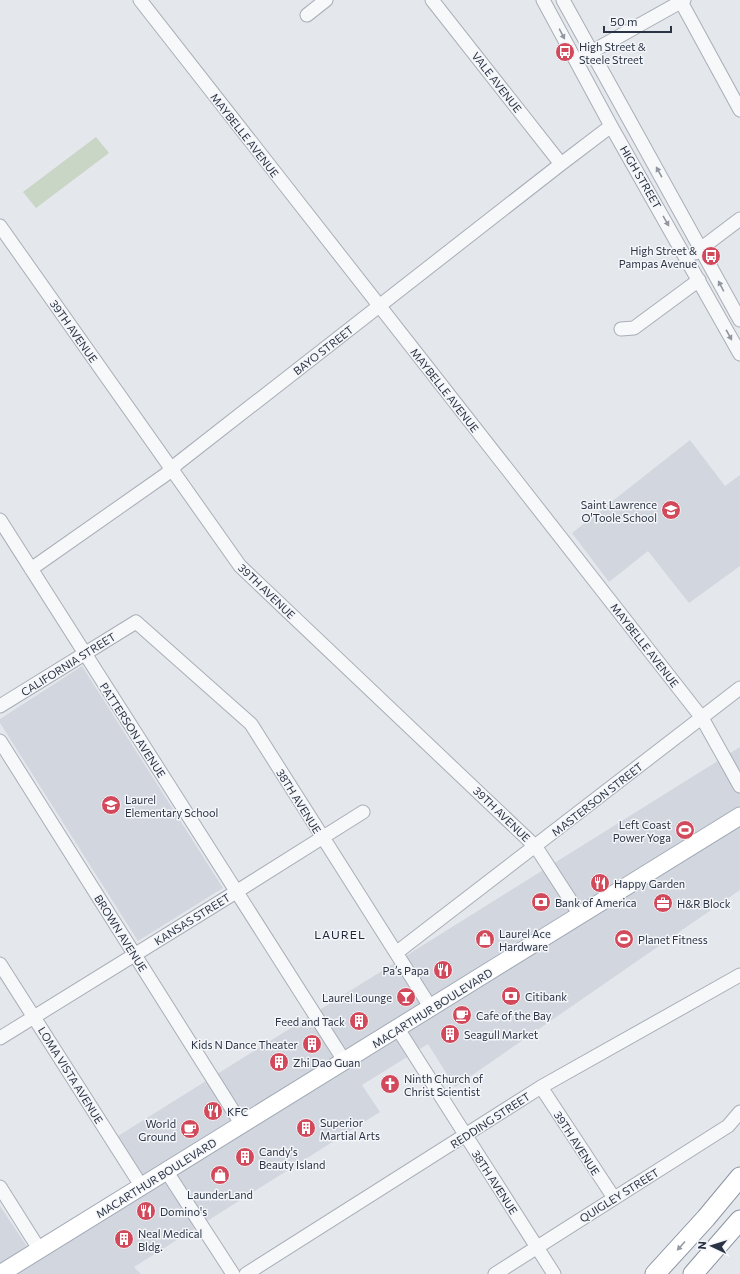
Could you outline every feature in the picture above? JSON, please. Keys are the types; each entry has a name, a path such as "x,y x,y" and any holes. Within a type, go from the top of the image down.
{"highway":[{"path":"706,1218 740,1165"},
{"path":"655,1274 706,1218 740,1177"},
{"path":"693,1274 740,1220"}],"main road":[{"name":"MACARTHUR BOULEVARD","path":"0,1274 740,816"}],"street":[{"name":"MAYBELLE AVENUE","path":"140,0 702,718 740,786"},
{"path":"307,15 326,0"},
{"name":"VALE AVENUE","path":"432,0 561,164"},
{"name":"HIGH STREET","path":"543,0 740,354"},
{"name":"HIGH STREET","path":"563,0 740,320"},
{"path":"576,60 681,1 736,90 740,110"},
{"name":"BAYO STREET","path":"31,570 165,475 379,306 612,126"},
{"path":"687,259 740,219"},
{"name":"39TH AVENUE","path":"0,226 240,566 536,846 580,915"},
{"path":"620,329 634,328 699,280"},
{"name":"PATTERSON AVENUE","path":"0,520 344,1062"},
{"name":"CALIFORNIA STREET","path":"0,706 136,622"},
{"name":"38TH AVENUE","path":"136,622 251,724 431,1008"},
{"name":"MASTERSON STREET","path":"396,953 740,688"},
{"name":"BROWN AVENUE","path":"0,741 242,1125"},
{"name":"KANSAS STREET","path":"0,1038 363,812"},
{"name":"LOMA VISTA AVENUE","path":"0,964 142,1187"},
{"name":"REDDING STREET","path":"246,1274 541,1087 740,975"},
{"name":"38TH AVENUE","path":"398,1029 554,1274"},
{"name":"39TH AVENUE","path":"541,1087 614,1198"},
{"name":"QUIGLEY STREET","path":"495,1274 728,1126 740,1112"},
{"path":"167,1172 233,1274"},
{"path":"0,1187 39,1249"}],"shaded area":[{"name":"Saint Lawrence O'Toole School","path":"690,440 725,486 740,475 740,566 689,603 648,551 609,582 572,533"},
{"name":"Laurel Elementary School","path":"82,666 223,888 138,941 0,723 0,719"},
{"path":"740,747 740,890 455,1087 428,1044 362,1085 380,1112 134,1267 141,1274 0,1274 0,1206 36,1260 152,1189 118,1136"}],"green space":[{"path":"96,137 109,153 36,208 23,192"}],"place":[{"name":"High Street & Steele Street","path":"565,52"},
{"name":"High Street & Pampas Avenue","path":"711,256"},
{"name":"Saint Lawrence O'Toole School","path":"671,510"},
{"name":"Laurel Elementary School","path":"111,805"},
{"name":"Left Coast Power Yoga","path":"685,830"},
{"name":"Happy Garden","path":"600,883"},
{"name":"Bank of America","path":"541,902"},
{"name":"H&R Block","path":"663,903"},
{"name":"Laurel Ace Hardware","path":"485,939"},
{"name":"Planet Fitness","path":"624,939"},
{"name":"Pa’s Papa","path":"443,970"},
{"name":"Citibank","path":"511,996"},
{"name":"Laurel Lounge","path":"406,997"},
{"name":"Cafe of the Bay","path":"462,1015"},
{"name":"Feed and Tack","path":"359,1021"},
{"name":"Seagull Market","path":"450,1034"},
{"name":"Kids N Dance Theater","path":"312,1044"},
{"name":"Zhi Dao Guan","path":"279,1062"},
{"name":"Ninth Church of Christ Scientist","path":"390,1084"},
{"name":"KFC","path":"213,1111"},
{"name":"Superior Martial Arts","path":"306,1128"},
{"name":"World Ground","path":"190,1129"},
{"name":"Candy's Beauty Island","path":"245,1157"},
{"name":"LaunderLand","path":"220,1175"},
{"name":"Domino's","path":"146,1211"},
{"name":"Neal Medical Bldg.","path":"124,1239"}],"district":[{"name":"LAUREL","path":"340,934"}]}
